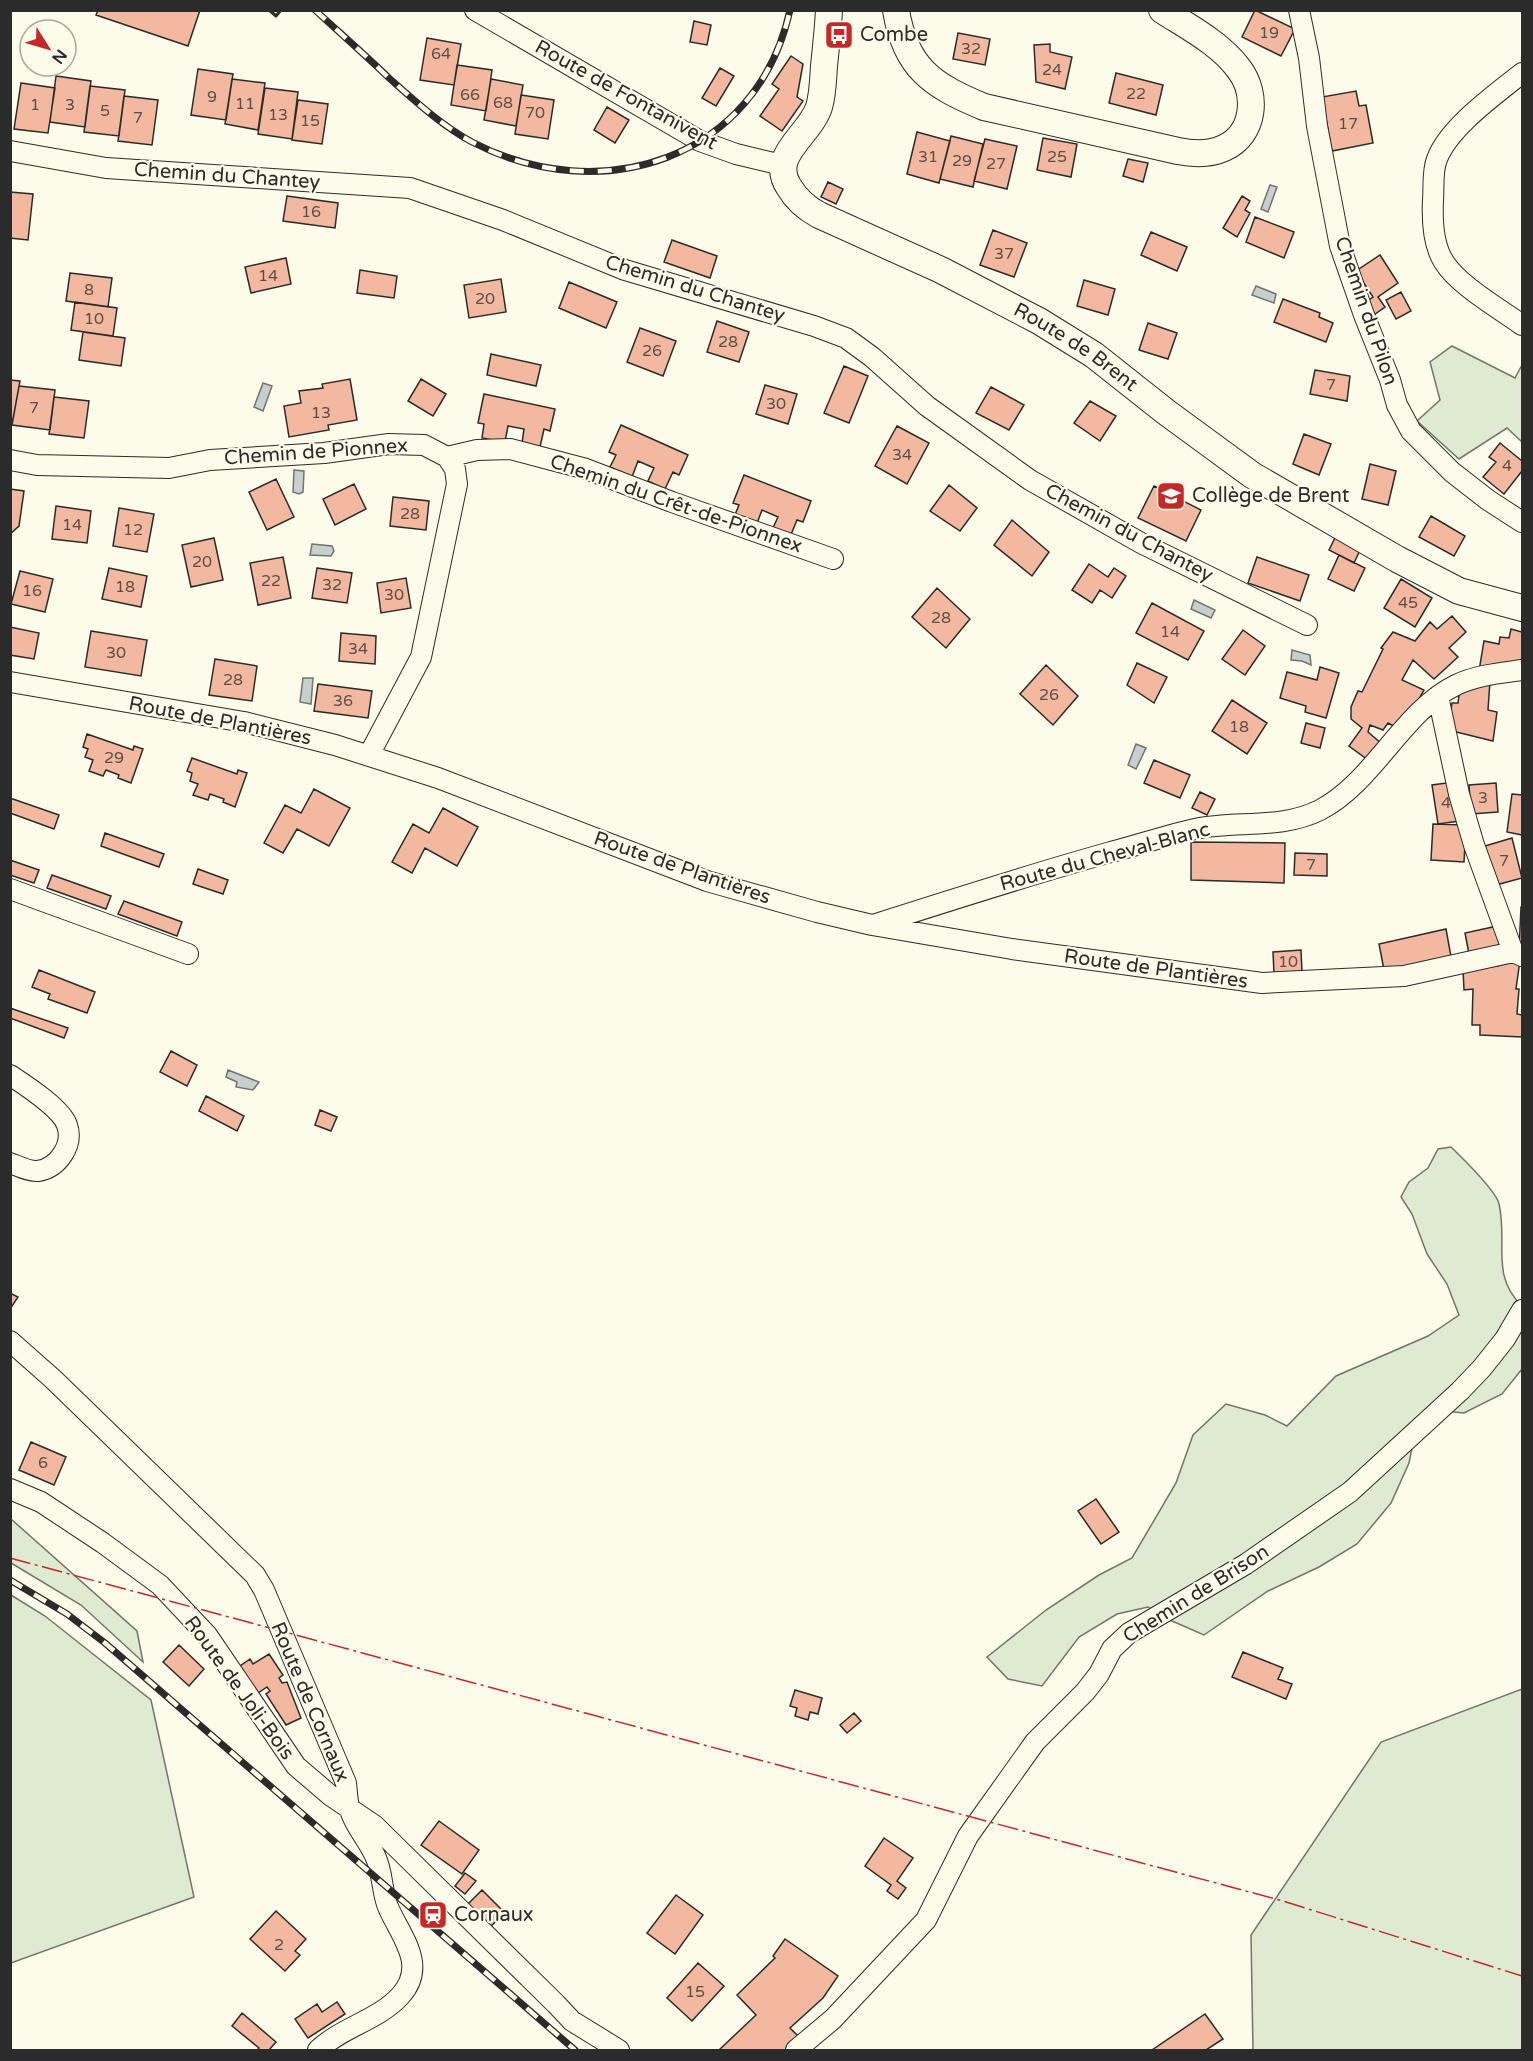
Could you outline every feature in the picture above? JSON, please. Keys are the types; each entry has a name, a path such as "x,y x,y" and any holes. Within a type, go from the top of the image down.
{"main road":[{"path":"782,165 789,149 804,133 819,108 823,87 829,10"},
{"path":"896,10 899,28 916,64 937,84 963,99 984,107 1184,152 1202,153 1224,148 1234,141 1249,120 1251,94 1246,81 1241,70 1210,41 1162,10"},
{"name":"Route de Brent","path":"782,165 785,181 793,194 810,211 998,298 1078,344 1252,476 1444,584 1459,591 1522,608"}],"street":[{"name":"Route de Fontanivent","path":"475,10 700,141 736,154 782,165"},
{"name":"Chemin du Pilon","path":"1299,10 1309,58 1317,126 1341,246 1397,405 1411,431 1452,472 1488,500 1522,522"},
{"path":"1522,73 1452,133 1436,162 1433,209 1436,244 1444,263 1458,279 1522,325"},
{"name":"Chemin du Chantey","path":"10,151 106,168 410,188 503,220 625,270 814,326 846,338 872,357 927,406 1030,480 1141,543 1307,625"},
{"name":"Chemin de Pionnex","path":"10,460 37,465 169,468 210,460 324,453 389,444 424,445 447,457"},
{"name":"Chemin du Crêt-de-Pionnex","path":"447,457 477,450 510,449 586,469 833,560"},
{"path":"369,755 421,657 457,484 455,469 447,457"},
{"name":"Route du Cheval-Blanc","path":"872,925 985,889 1196,829 1294,820 1318,811 1338,799 1354,784 1438,696 1474,678 1522,670"},
{"name":"Route de Plantières","path":"10,682 244,722 335,745 438,778 707,881 872,925 1012,949 1262,983 1404,976 1518,954"},
{"path":"1438,696 1459,794 1474,845 1518,954"},
{"path":"10,889 188,954"},
{"path":"10,1075 53,1107 67,1125 68,1140 63,1154 54,1165 36,1171 10,1163"},
{"name":"Chemin de Brison","path":"796,2050 833,2019 926,1920 968,1836 1035,1742 1099,1674 1112,1649 1130,1633 1246,1563 1350,1492 1482,1368 1505,1339 1522,1310"},
{"name":"Route de Cornaux","path":"10,1341 61,1387 255,1575 264,1590 346,1783 349,1808 374,1825 572,2022 619,2050"},
{"name":"Route de Joli-Bois","path":"10,1489 41,1502 103,1543 160,1585 207,1635 296,1766 349,1808"},
{"path":"318,2050 398,1998 407,1987 412,1965 407,1941 387,1905 382,1874 376,1857 349,1808"}],"green space":[{"path":"1452,346 1515,378 1522,365 1522,442 1507,428 1459,459 1417,421 1440,400 1430,362"},
{"path":"1451,1147 1478,1174 1497,1198 1501,1218 1503,1270 1512,1294 1522,1306 1522,1369 1502,1394 1464,1413 1444,1411 1412,1448 1409,1463 1391,1503 1357,1544 1319,1567 1268,1591 1204,1635 1148,1607 1117,1614 1079,1637 1042,1686 1008,1679 987,1657 1046,1610 1099,1575 1132,1558 1176,1483 1193,1435 1226,1404 1265,1415 1287,1426 1336,1376 1428,1336 1459,1315 1447,1284 1427,1254 1412,1214 1401,1197 1409,1182 1428,1168 1438,1149"},
{"path":"11,1519 137,1631 143,1662 81,1605 11,1563"},
{"path":"11,1595 45,1616 151,1700 194,1897 11,1963"},
{"path":"1522,1689 1522,2050 1253,2050 1251,1935 1381,1742"}],"shaded area":[{"path":"1270,185 1277,187 1268,212 1261,209"},
{"path":"1256,286 1276,294 1274,303 1252,295"},
{"path":"263,383 272,386 263,411 254,407"},
{"path":"294,470 304,471 303,492 299,494 293,492"},
{"path":"312,544 332,546 334,551 331,556 310,555"},
{"path":"1194,600 1215,610 1211,618 1191,609"},
{"path":"1292,650 1310,655 1311,665 1291,660"},
{"path":"303,678 313,678 311,704 300,702"},
{"path":"1136,744 1146,748 1136,769 1128,765"},
{"path":"228,1070 259,1082 253,1090 236,1087 237,1082 226,1077"}],"building":[{"path":"98,10 200,10 188,46 96,15"},
{"path":"1255,10 1295,29 1281,56 1242,37"},
{"path":"694,21 711,25 707,45 690,42"},
{"path":"958,33 990,39 985,65 953,59"},
{"path":"427,38 461,44 454,85 420,80"},
{"path":"1050,44 1050,52 1072,57 1065,89 1036,82 1034,45"},
{"path":"791,56 803,64 797,97 803,101 782,131 760,116 779,89 772,84"},
{"path":"457,65 492,70 486,111 451,105"},
{"path":"720,68 734,76 716,106 702,98"},
{"path":"198,69 233,74 226,120 191,115"},
{"path":"1116,73 1163,85 1156,115 1109,103"},
{"path":"56,78 91,81 85,127 50,122"},
{"path":"232,79 265,83 258,130 225,124"},
{"path":"491,79 523,85 516,126 484,120"},
{"path":"21,83 55,88 48,133 14,129"},
{"path":"90,86 125,90 119,136 84,132"},
{"path":"265,88 298,92 292,139 258,134"},
{"path":"1356,91 1359,106 1366,105 1373,143 1332,151 1322,97"},
{"path":"521,95 554,100 548,139 515,134"},
{"path":"124,96 158,100 152,145 118,141"},
{"path":"298,100 328,104 322,144 292,140"},
{"path":"607,107 629,120 615,143 594,130"},
{"path":"917,132 950,141 939,183 907,174"},
{"path":"951,136 983,144 973,187 940,179"},
{"path":"1043,138 1077,144 1071,177 1037,170"},
{"path":"985,139 1017,146 1007,189 974,181"},
{"path":"1128,159 1148,163 1143,182 1123,176"},
{"path":"828,182 843,189 836,204 821,197"},
{"path":"10,192 33,194 28,240 10,238"},
{"path":"287,196 338,203 335,228 283,221"},
{"path":"1242,196 1250,201 1245,210 1250,213 1237,237 1223,228"},
{"path":"1255,217 1294,232 1284,258 1246,242"},
{"path":"993,230 1027,243 1014,277 980,265"},
{"path":"1151,232 1187,247 1177,271 1141,255"},
{"path":"672,240 717,256 710,278 664,262"},
{"path":"1380,255 1398,283 1378,297 1385,307 1371,317 1363,304 1373,297 1356,271"},
{"path":"286,258 291,284 251,293 245,267"},
{"path":"360,270 397,276 394,298 357,293"},
{"path":"70,273 112,278 108,307 66,301"},
{"path":"501,279 506,312 469,318 464,285"},
{"path":"1084,280 1115,289 1108,315 1077,306"},
{"path":"569,282 617,302 606,328 559,308"},
{"path":"1401,292 1411,311 1396,319 1386,300"},
{"path":"1283,299 1320,313 1319,317 1333,323 1326,342 1274,322"},
{"path":"75,302 117,308 113,336 71,330"},
{"path":"717,321 749,332 739,362 707,352"},
{"path":"1148,323 1177,333 1168,359 1139,350"},
{"path":"640,328 676,341 663,376 627,362"},
{"path":"83,332 125,338 121,366 79,360"},
{"path":"491,354 541,365 536,386 487,375"},
{"path":"844,366 868,376 849,423 824,413"},
{"path":"1315,370 1350,376 1347,401 1310,394"},
{"path":"350,379 357,420 328,425 329,430 289,437 284,406 301,403 299,391 323,388 322,384"},
{"path":"421,379 446,394 433,416 408,401"},
{"path":"10,380 20,381 13,419 10,419"},
{"path":"765,385 797,394 788,424 756,414"},
{"path":"19,386 55,390 50,430 12,425"},
{"path":"991,387 1024,405 1009,430 976,413"},
{"path":"484,394 555,409 550,431 544,429 540,447 522,443 524,429 508,426 505,442 482,438 484,424 478,423"},
{"path":"54,397 89,401 84,438 49,434"},
{"path":"1090,401 1116,416 1100,441 1074,423"},
{"path":"621,425 688,455 679,475 673,472 665,489 648,481 654,468 638,461 632,477 610,467 616,455 609,452"},
{"path":"897,426 929,443 907,484 875,466"},
{"path":"1304,434 1331,444 1319,475 1293,464"},
{"path":"1500,443 1522,461 1522,471 1504,494 1483,477 1496,462 1489,457"},
{"path":"1370,464 1396,471 1388,505 1362,499"},
{"path":"744,475 811,501 803,522 797,520 790,537 772,530 778,517 762,510 756,526 734,517 739,505 733,503"},
{"path":"276,479 294,517 267,530 249,492"},
{"path":"354,484 366,509 335,525 323,499"},
{"path":"949,485 977,508 960,531 930,511"},
{"name":"Collège de Brent","path":"1154,486 1201,510 1186,541 1138,518"},
{"path":"10,489 24,491 19,526 10,534"},
{"path":"393,497 429,501 426,530 390,526"},
{"path":"56,506 91,511 87,543 52,539"},
{"path":"119,508 154,514 147,552 113,546"},
{"path":"1431,516 1465,536 1454,556 1419,537"},
{"path":"1012,520 1049,552 1032,576 994,545"},
{"path":"1336,536 1361,548 1354,563 1329,550"},
{"path":"214,538 223,580 191,587 182,545"},
{"path":"1339,555 1365,568 1354,591 1328,579"},
{"path":"283,557 291,598 258,605 250,563"},
{"path":"1257,557 1309,575 1300,601 1248,583"},
{"path":"1089,564 1108,577 1114,568 1126,576 1112,598 1100,590 1092,603 1072,590"},
{"path":"109,568 147,576 141,607 102,599"},
{"path":"317,568 352,573 347,603 312,598"},
{"path":"20,571 53,579 45,612 11,604"},
{"path":"406,578 411,608 381,613 377,583"},
{"path":"1401,579 1432,598 1415,627 1384,608"},
{"path":"937,588 970,619 946,648 912,617"},
{"path":"1152,603 1204,631 1188,660 1136,633"},
{"path":"1452,616 1466,632 1449,648 1458,657 1434,679 1413,660 1402,680 1424,690 1399,729 1388,723 1383,730 1370,725 1368,732 1382,744 1368,760 1349,746 1362,728 1351,719 1351,707 1358,691 1362,692 1383,649 1381,648 1393,632 1415,641 1430,622 1437,629"},
{"path":"10,627 39,633 34,659 10,655"},
{"path":"1511,629 1522,632 1522,667 1479,671 1484,641 1499,644 1500,637 1509,638"},
{"path":"1243,630 1265,646 1245,675 1222,659"},
{"path":"91,631 147,640 141,676 85,667"},
{"path":"341,633 376,636 375,664 339,661"},
{"path":"215,659 257,666 252,701 209,695"},
{"path":"1137,663 1167,677 1154,703 1127,685"},
{"path":"1046,665 1078,696 1053,725 1020,694"},
{"path":"1320,667 1339,673 1326,718 1305,712 1306,706 1280,698 1287,672 1317,680"},
{"path":"1490,681 1488,710 1497,712 1493,741 1448,730 1452,703 1458,703 1460,687"},
{"path":"318,684 372,691 368,718 314,711"},
{"path":"1232,700 1267,723 1247,754 1212,731"},
{"path":"1306,723 1325,728 1320,748 1301,743"},
{"path":"87,734 133,750 134,746 143,749 131,783 106,770 103,776 89,771 93,760 85,757 88,749 83,747"},
{"path":"192,758 237,774 238,770 247,773 235,807 223,802 224,799 210,794 208,800 193,795 198,784 190,781 192,773 187,771"},
{"path":"1154,760 1190,775 1180,798 1144,783"},
{"path":"1454,782 1460,821 1438,824 1432,785"},
{"path":"1496,783 1498,812 1471,814 1469,785"},
{"path":"314,789 350,808 329,846 297,829 283,853 264,843 285,805 301,813"},
{"path":"1200,792 1215,799 1207,815 1192,808"},
{"path":"1512,794 1522,795 1522,835 1507,832"},
{"path":"10,798 59,815 54,829 10,813"},
{"path":"443,808 478,827 457,866 425,848 412,873 392,862 413,824 429,833"},
{"path":"1433,824 1466,825 1464,862 1431,860"},
{"path":"105,833 164,854 159,867 101,846"},
{"path":"1512,838 1522,878 1496,885 1485,846"},
{"path":"1191,842 1285,843 1284,883 1191,880"},
{"path":"1295,853 1327,854 1327,876 1294,875"},
{"path":"10,860 39,870 34,883 10,875"},
{"path":"198,869 228,880 223,894 193,884"},
{"path":"52,875 111,896 106,909 47,888"},
{"path":"124,901 182,922 177,936 118,914"},
{"path":"1522,907 1522,952 1519,951"},
{"path":"1502,925 1507,946 1469,954 1465,933"},
{"path":"1446,929 1452,962 1385,975 1379,944"},
{"path":"1301,950 1302,972 1274,974 1273,952"},
{"path":"1520,960 1516,989 1519,989 1517,1014 1522,1015 1522,1037 1480,1035 1480,1025 1472,1025 1473,989 1464,990 1463,969 1497,966"},
{"path":"39,970 95,992 87,1013 48,999 50,994 32,987"},
{"path":"10,1008 68,1028 64,1038 10,1018"},
{"path":"171,1051 197,1065 187,1086 160,1072"},
{"path":"206,1096 244,1116 237,1131 199,1111"},
{"path":"320,1110 337,1117 331,1131 315,1125"},
{"path":"10,1293 18,1297 10,1309"},
{"path":"31,1442 66,1457 54,1485 19,1470"},
{"path":"1096,1499 1119,1532 1101,1544 1078,1511"},
{"path":"179,1645 204,1669 189,1686 163,1662"},
{"path":"1243,1652 1283,1668 1278,1679 1292,1684 1286,1699 1232,1677"},
{"path":"269,1654 283,1675 279,1678 282,1683 287,1682 301,1718 286,1725 266,1694 270,1691 267,1687 258,1693 240,1666 250,1659 253,1664"},
{"path":"795,1690 822,1698 818,1714 810,1712 808,1720 795,1716 797,1708 790,1706"},
{"path":"854,1713 861,1721 847,1733 840,1725"},
{"path":"439,1821 479,1850 462,1874 421,1845"},
{"path":"884,1838 913,1858 897,1881 906,1888 898,1899 887,1891 891,1885 865,1866"},
{"path":"465,1873 476,1881 465,1894 455,1886"},
{"path":"482,1890 505,1913 490,1927 467,1905"},
{"path":"676,1895 703,1915 675,1954 647,1933"},
{"path":"435,1907 444,1915 437,1923 428,1916"},
{"path":"276,1911 306,1939 295,1951 300,1955 285,1971 250,1939"},
{"path":"785,1939 838,1976 823,1998 790,2028 799,2037 785,2050 719,2050 756,2015 737,1995 775,1958 773,1956"},
{"path":"698,1963 724,1986 692,2021 667,1998"},
{"path":"337,2002 345,2014 308,2038 295,2019 317,2004 322,2012"},
{"path":"242,2013 276,2042 269,2050 257,2050 259,2048 232,2026"},
{"path":"1205,2014 1223,2039 1206,2050 1152,2050"}],"railway":[{"path":"315,10 419,104 472,142 521,162 571,171 621,169 667,157 709,135 745,103 772,61 790,10"},
{"path":"10,1580 67,1614 105,1643 575,2050"}],"wall":[{"path":"269,10 276,16 281,10"}],"power":[{"path":"10,1558 1283,1901 1522,1976"}],"place":[{"name":"Combe","path":"839,35"},
{"name":"Collège de Brent","path":"1171,496"},
{"name":"Cornaux","path":"433,1915"}]}
